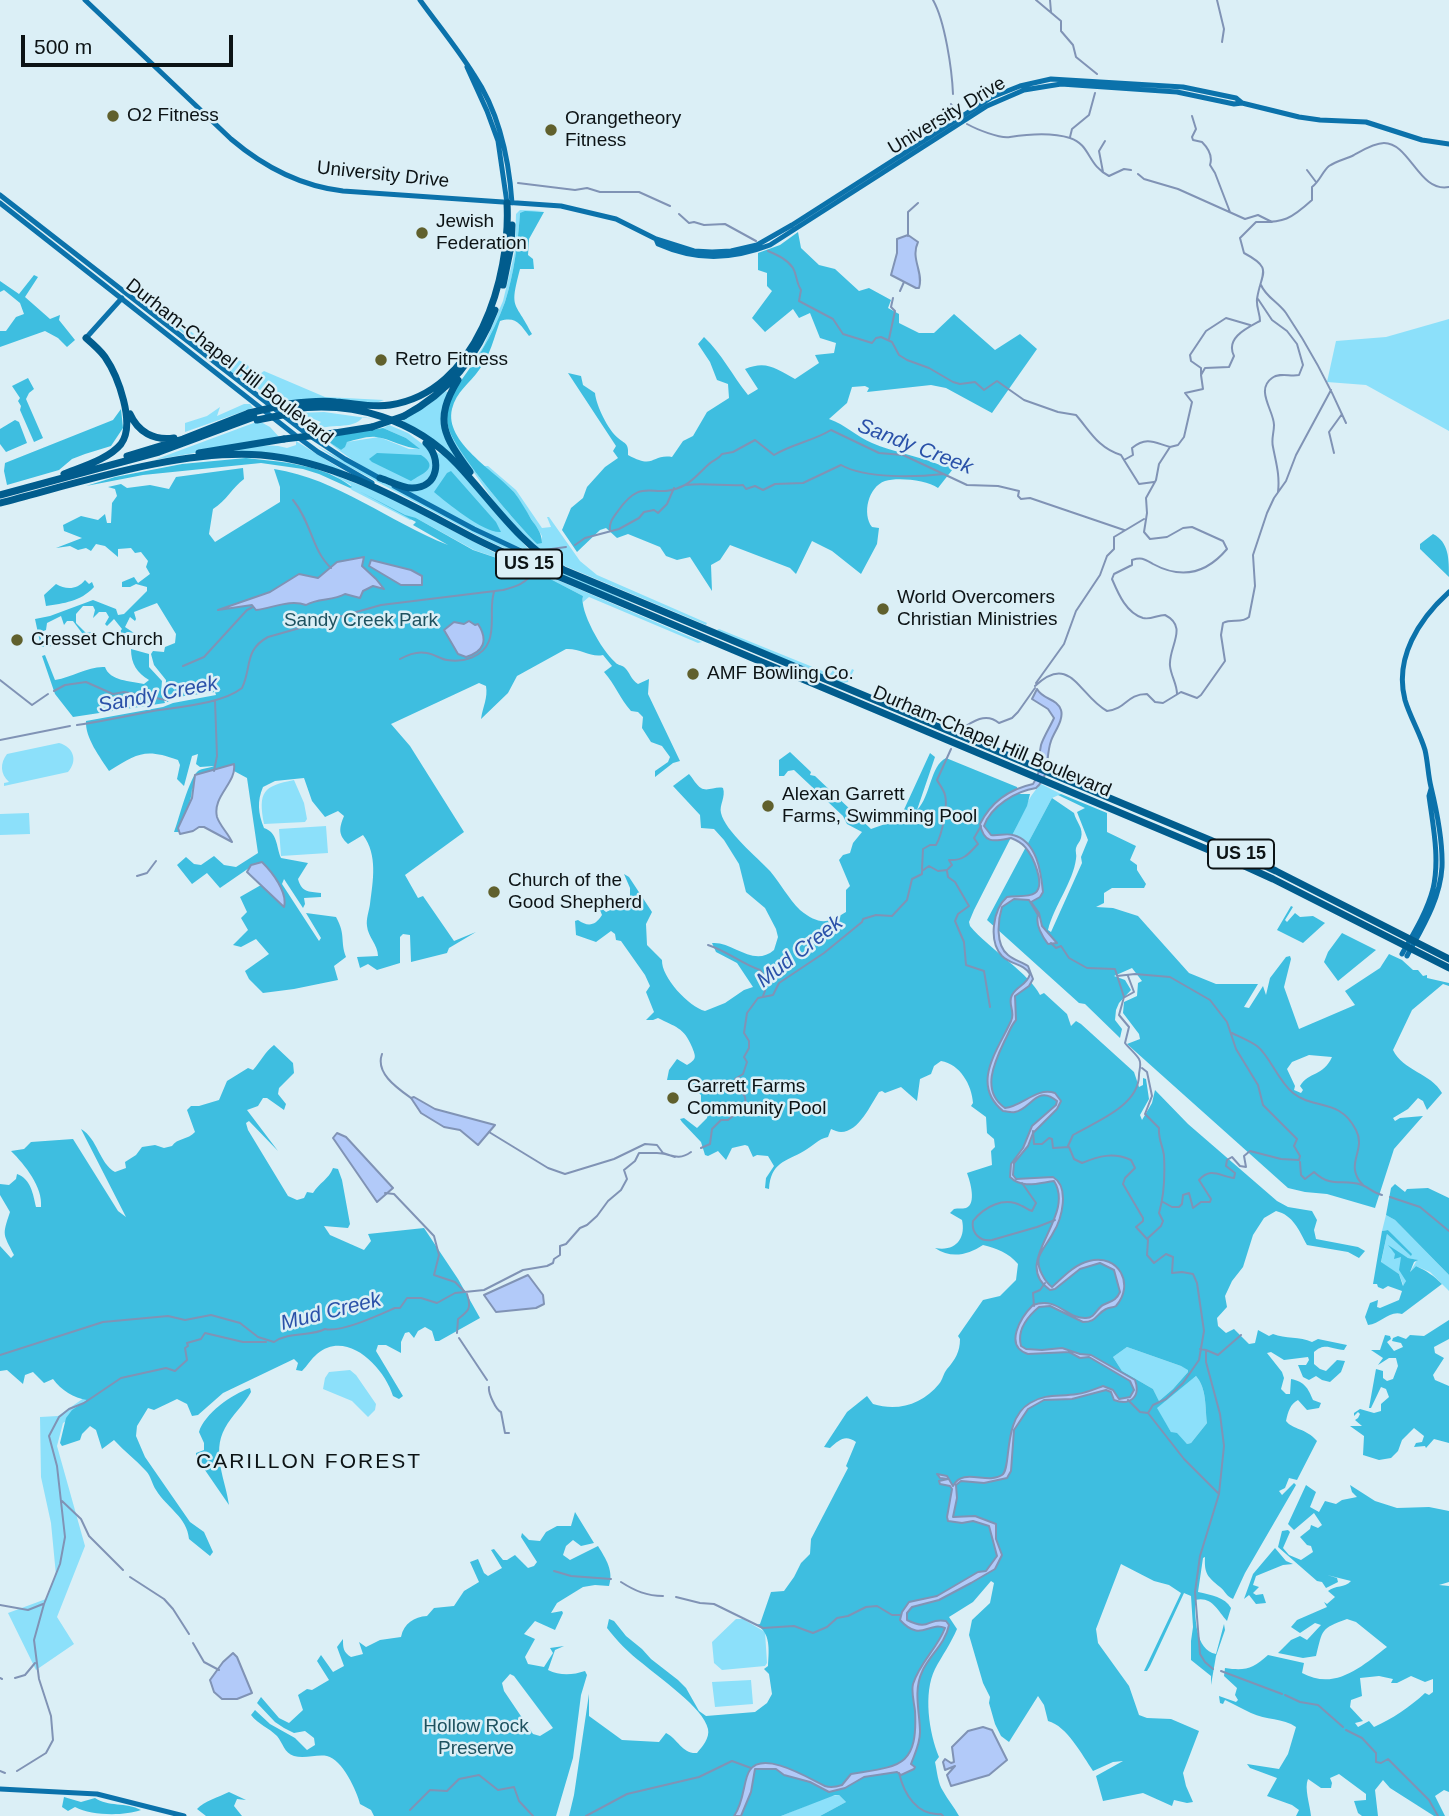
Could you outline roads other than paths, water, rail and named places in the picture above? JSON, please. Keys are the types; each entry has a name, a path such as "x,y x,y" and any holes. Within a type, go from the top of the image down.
{"highway":[{"path":"503,518 457,455 443,426 445,402 486,331 502,287 511,246 510,203"},
{"path":"87,337 112,363 131,418 155,438 171,439 224,422 335,401 367,406 390,405 422,394 449,374 471,348 495,296 506,243 510,203"},
{"path":"40,484 110,453 121,443 127,430 127,414 110,366 87,337"},
{"path":"124,472 208,451 372,427 404,416 441,391 464,367"},
{"path":"0,495 159,452 253,417 293,408 346,412 380,420 414,434 436,455 435,474 423,486 408,488 380,478"},
{"name":"US 15","path":"293,408 356,410 403,425 423,436 450,457 535,551 573,575"},
{"path":"88,480 114,469 184,448 253,417"},
{"path":"50,479 183,439 224,422"},
{"name":"US 15","path":"0,503 124,472 214,456 262,455 316,465 411,505"},
{"name":"Durham-Chapel Hill Boulevard","path":"411,505 519,559 671,624 760,653 1029,770"},
{"name":"Durham-Chapel Hill Boulevard","path":"573,575 709,636 1029,770 1243,855 1449,968"},
{"name":"Durham-Chapel Hill Boulevard","path":"1409,948 1449,959"}],"main road":[{"name":"University Drive","path":"85,0 231,139 256,159 279,172 316,186 343,191 561,206 626,223 671,250 700,257 726,257 756,251 784,237 995,101 1037,87 1072,82 1197,89 1236,98 1242,103 1315,120 1366,122 1422,141 1449,144"},
{"path":"420,0 467,67 487,111 498,141 510,203"},
{"name":"Durham-Chapel Hill Boulevard","path":"0,195 307,434 345,459 474,529 573,575"},
{"name":"Durham-Chapel Hill Boulevard","path":"0,204 306,443 411,505"},
{"path":"87,337 126,293"},
{"path":"1409,948 1434,904 1441,878 1440,842 1425,752 1406,703 1402,681 1406,657 1417,627 1449,592"},
{"path":"0,1789 97,1794 184,1816"}],"waterway":[{"path":"933,0 944,33 953,94"},
{"path":"1036,0 1061,21 1061,31 1073,45 1076,57 1097,74"},
{"path":"1050,0 1051,12"},
{"path":"1217,0 1224,29 1222,42"},
{"path":"1070,137 1072,129 1089,115 1095,93"},
{"path":"951,104 957,112"},
{"path":"1192,116 1196,129 1193,140 1202,142 1208,150 1210,165 1230,212"},
{"path":"967,124 1000,137 1032,134 1063,136 1082,145 1097,166 1109,176 1124,169 1131,170"},
{"path":"1103,172 1099,151 1105,141"},
{"path":"1177,694 1170,666 1176,625 1165,615 1146,618 1132,612 1123,602 1112,579 1114,574 1132,565 1132,560 1135,559 1143,559 1173,572 1193,572 1211,564 1227,549 1223,541 1192,527 1183,528 1167,537 1150,539 1144,532 1146,498 1156,480 1159,464 1170,447 1178,445 1184,437 1192,402 1185,393 1203,389 1201,375 1205,368 1229,367 1234,356 1232,344 1235,339 1260,321 1257,302 1263,277 1262,267 1244,253 1240,238 1256,222 1274,222 1298,212 1312,200 1312,187 1329,166 1376,144 1393,145 1430,183 1449,187"},
{"path":"1307,170 1316,182"},
{"path":"1138,174 1144,179 1178,189 1245,219 1258,215 1272,222"},
{"path":"518,183 575,190 587,188 600,192 639,192 670,206"},
{"path":"908,236 908,212 918,203"},
{"path":"679,214 689,223 725,224 756,241"},
{"path":"768,251 785,260 793,268 801,290 799,301 833,319 843,334 872,343 881,337 892,342 899,355 953,382 975,382 984,390 997,381 1024,400 1058,412 1076,415 1100,443 1121,455 1124,460"},
{"path":"900,291 904,282"},
{"path":"1261,285 1286,313 1303,340 1346,423"},
{"path":"889,339 895,311 891,307 893,298"},
{"path":"1258,299 1272,320 1287,331 1297,344 1303,365 1299,375 1275,376 1265,388 1274,425 1272,444 1278,475 1278,492"},
{"path":"1201,374 1201,368 1191,361 1190,355 1206,331 1226,318 1250,325"},
{"path":"1035,686 1058,673 1066,675 1107,711 1114,710 1140,695 1147,694 1155,702 1163,703 1181,692 1197,698 1201,695 1225,661 1221,635 1223,623 1249,617 1255,586 1253,555 1267,513 1331,390"},
{"path":"1334,453 1329,432 1342,414"},
{"name":"Sandy Creek","path":"610,531 613,518 635,494 642,491 665,491 685,485 722,454 733,452 755,440 774,455 831,430 879,453 903,455 967,485 998,486 1019,491 1018,496 1021,499 1030,498 1124,530"},
{"path":"1154,482 1139,484 1124,460 1133,455 1132,448 1142,442 1170,447"},
{"path":"685,485 743,485 746,489 755,486 763,490 775,484 803,483 841,465 851,470 877,475 944,474"},
{"name":"Sandy Creek","path":"575,545 585,538 619,529 639,518 644,512 654,510 658,513 667,504 674,488"},
{"path":"293,500 319,553 331,568"},
{"path":"1036,683 1064,644 1076,611 1100,575 1107,556 1114,549 1114,537 1144,519"},
{"name":"Sandy Creek","path":"544,550 566,547"},
{"name":"Sandy Creek","path":"77,725 223,698 242,688 252,653 260,642 268,637 381,605 503,590 524,581 532,571"},
{"path":"400,659 420,653 453,661 466,660 477,655 486,647 491,635 494,592"},
{"path":"183,666 204,657 247,610 253,607"},
{"path":"356,613 360,625"},
{"path":"0,680 32,705 48,694"},
{"path":"54,691 65,685 86,682 113,694 124,692 166,700"},
{"path":"960,730 979,719 989,718 999,723 1012,718 1035,688"},
{"path":"214,771 217,756 215,701"},
{"name":"Sandy Creek","path":"0,740 70,726"},
{"path":"922,869 923,849 936,845 942,828 946,800 937,780 951,749"},
{"name":"Mud Creek","path":"948,869 952,865 949,860 964,857 978,844 974,838 981,826"},
{"path":"137,876 147,873 156,861"},
{"name":"Mud Creek","path":"701,1148 710,1144 712,1129 721,1120 728,1120 746,1106 745,1097 735,1079 743,1074 747,1062 744,1057 749,1048 749,1041 744,1033 747,1013 758,998 773,995 779,983 824,953 863,919 876,915 892,916 907,900 912,879 922,874 929,866 938,871 947,870"},
{"path":"947,871 948,877 955,882 969,906 958,914 955,921 964,942 966,965 984,971 990,1007"},
{"path":"1051,943 1056,948 1061,946 1069,958 1087,968 1115,969 1124,997 1119,1015 1129,1027 1125,1043 1140,1063 1137,1086 1132,1096 1114,1112 1073,1135 1068,1146"},
{"path":"708,945 760,970 766,978 762,983 765,991 763,996"},
{"path":"1117,976 1135,974 1170,977 1210,1000 1227,1022 1236,1049 1258,1085 1263,1105 1297,1139 1294,1146 1300,1156 1299,1160 1281,1159 1250,1151 1244,1156 1246,1167 1240,1166 1232,1157 1227,1160 1226,1166 1235,1173 1234,1178 1212,1173 1203,1176 1199,1180 1211,1199 1210,1202 1201,1202 1193,1208 1189,1193 1183,1195 1179,1207 1163,1202"},
{"path":"1125,997 1134,992 1128,976"},
{"path":"1232,1033 1262,1050 1293,1093 1335,1109 1350,1120 1359,1138 1355,1170 1363,1185"},
{"path":"382,1054 384,1074 411,1098"},
{"path":"1142,1068 1147,1072 1152,1096 1145,1114 1159,1128 1164,1163 1159,1213 1163,1221 1148,1238"},
{"path":"1033,1131 1034,1144 1042,1144 1049,1138 1052,1139 1053,1148 1069,1147 1074,1159 1082,1163 1106,1156 1131,1160 1135,1168 1123,1184 1143,1218 1136,1227 1148,1240 1147,1255 1154,1263 1166,1254 1173,1257 1172,1273 1193,1274 1197,1283 1204,1331 1199,1360 1183,1383 1166,1399 1153,1405 1148,1413"},
{"path":"489,1132 548,1168 565,1174 614,1159 645,1144 657,1145 663,1153 675,1157"},
{"name":"Mud Creek","path":"0,1355 103,1322 168,1316 185,1320 211,1315 240,1323 258,1337 274,1342 286,1336 350,1326 400,1308 407,1298 421,1298 437,1303 455,1293 484,1290 523,1270 553,1263 560,1255 560,1246 566,1244 580,1228 597,1216 621,1190 627,1179 624,1170 635,1161 639,1153 662,1153 678,1157 691,1152"},
{"path":"1300,1162 1301,1175 1305,1179 1314,1172 1326,1180 1355,1183 1382,1195"},
{"path":"1022,1183 1036,1203 1032,1211 1015,1203 995,1204 973,1221 977,1236 992,1240 1055,1220"},
{"path":"385,1193 394,1194 434,1236 439,1255 434,1275 455,1282 465,1292"},
{"path":"1390,1197 1420,1207 1449,1231"},
{"path":"1034,1306 1033,1293 1040,1290 1045,1283"},
{"path":"457,1333 458,1319 467,1312 469,1306 467,1294"},
{"path":"17,1771 46,1753 53,1740 51,1716 39,1679 34,1640 44,1604 60,1564 65,1537 57,1466 49,1436 59,1417 121,1378 166,1368 175,1371 187,1360 187,1343 201,1339 205,1333 243,1342 266,1342"},
{"path":"1200,1349 1218,1355 1241,1335"},
{"path":"459,1338 487,1380"},
{"path":"1206,1350 1206,1362 1220,1414 1224,1446 1219,1494 1200,1556 1195,1592 1200,1654 1213,1669"},
{"path":"489,1387 493,1401 501,1412 505,1433 509,1433"},
{"path":"1128,1400 1140,1412 1148,1413 1184,1459 1218,1493"},
{"path":"62,1501 81,1519 89,1536 123,1570"},
{"path":"554,1571 571,1576 611,1579"},
{"path":"130,1577 164,1599 189,1634"},
{"path":"621,1582 641,1592 663,1596"},
{"path":"676,1597 714,1604 763,1628 794,1626 813,1633 827,1627 837,1618 866,1607 877,1606 892,1615 901,1615"},
{"path":"0,1605 28,1610 43,1604"},
{"path":"193,1643 204,1662 219,1670"},
{"path":"15,1678 25,1675 35,1663"},
{"path":"1221,1671 1282,1694"},
{"path":"1285,1695 1300,1702 1318,1705 1343,1727"},
{"path":"1346,1730 1362,1738 1376,1753 1376,1762 1381,1763 1388,1759 1429,1800 1438,1816"},
{"path":"586,1816 627,1794 699,1777 732,1761 751,1768"},
{"path":"0,1771 5,1773"},
{"path":"899,1773 904,1789 918,1807 943,1816"},
{"path":"410,1810 430,1790 447,1791 459,1779 479,1775 498,1790 514,1787 519,1801 533,1816"}],"place":[{"name":"O2 Fitness","path":"113,116"},
{"name":"Orangetheory Fitness","path":"551,130"},
{"name":"Jewish Federation","path":"422,233"},
{"name":"Retro Fitness","path":"381,360"},
{"name":"World Overcomers Christian Ministries","path":"883,609"},
{"name":"Cresset Church","path":"17,640"},
{"name":"AMF Bowling Co.","path":"693,674"},
{"name":"Alexan Garrett Farms, Swimming Pool","path":"768,806"},
{"name":"Church of the Good Shepherd","path":"494,892"},
{"name":"Garrett Farms Community Pool","path":"673,1098"}],"district":[{"name":"CARILLON FOREST","path":"309,1462"}],"park label":[{"name":"Sandy Creek Park","path":"361,621"},
{"name":"Hollow Rock Preserve","path":"476,1738"}]}
